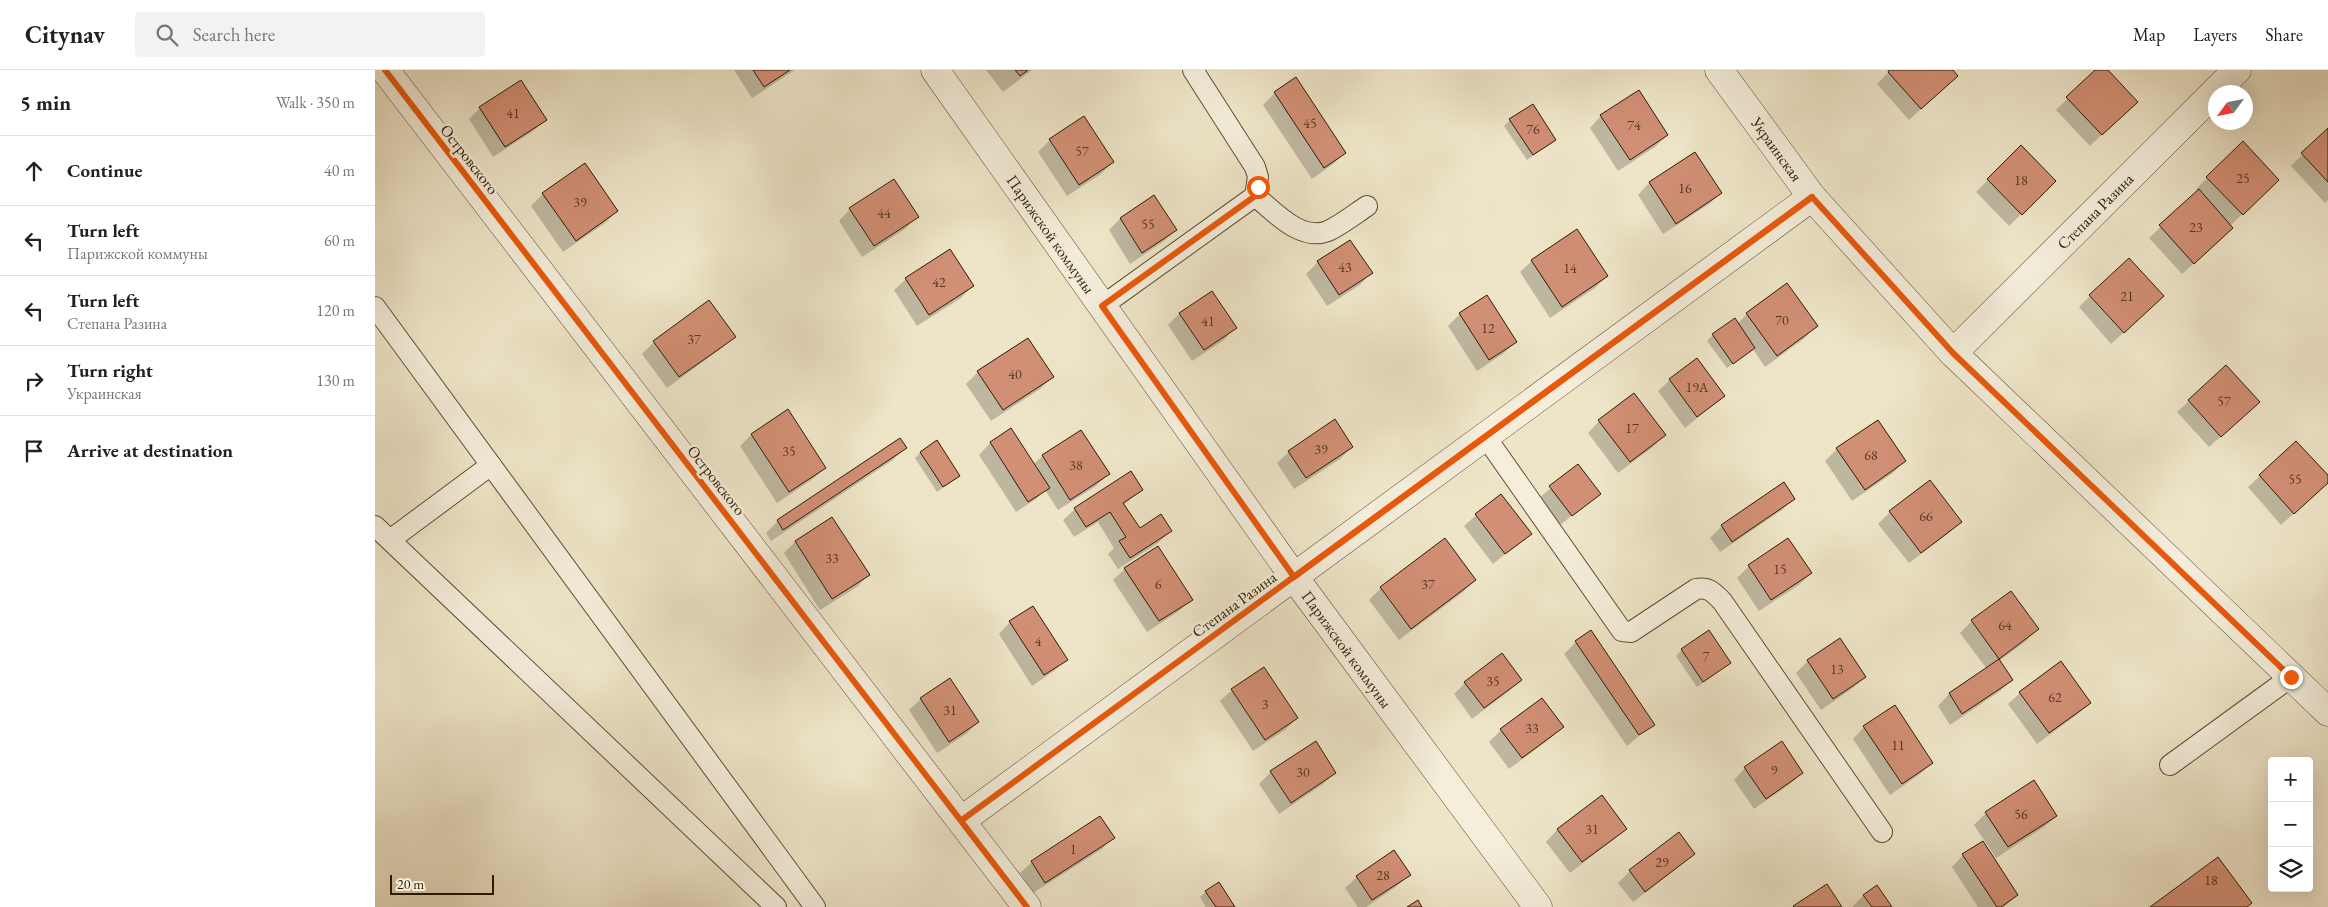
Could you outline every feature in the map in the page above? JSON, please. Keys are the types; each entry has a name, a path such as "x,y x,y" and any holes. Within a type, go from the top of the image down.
{"street":[{"name":"Парижской коммуны","path":"935,70 1294,577 1538,907"},
{"name":"Украинская","path":"1719,70 1812,197 1953,353 2328,712"},
{"name":"Степана Разина","path":"1953,353 2237,70"},
{"name":"Островского","path":"391,72 1027,907"},
{"name":"Степана Разина","path":"962,820 1812,197"}],"lane":[{"path":"1102,306 1255,196 1258,177 1255,167 1193,70"},
{"path":"1255,196 1297,229 1308,233 1326,231 1367,206"},
{"path":"375,307 815,907"},
{"path":"1485,436 1622,631 1631,632 1696,589 1706,588 1714,592 1882,832"},
{"path":"390,540 491,465"},
{"path":"375,526 776,907"},
{"path":"2170,765 2291,677"}],"building":[{"path":"753,70 790,70 764,87"},
{"path":"1015,70 1028,70 1020,76"},
{"path":"1889,70 1953,70 1958,76 1921,109 1888,72"},
{"path":"2095,70 2108,70 2138,102 2102,135 2066,97"},
{"path":"1296,77 1346,153 1324,168 1274,92"},
{"path":"521,80 547,120 505,147 479,107"},
{"path":"1639,90 1668,135 1630,160 1600,115"},
{"path":"1533,104 1556,140 1533,155 1509,119"},
{"path":"1084,116 1114,162 1079,185 1049,139"},
{"path":"2328,128 2328,182 2301,153"},
{"path":"2243,141 2279,180 2243,215 2206,177"},
{"path":"2021,145 2056,181 2022,215 1987,179"},
{"path":"1695,152 1722,193 1676,224 1649,182"},
{"path":"585,163 618,211 576,241 542,193"},
{"path":"894,179 919,217 874,246 849,208"},
{"path":"2199,189 2233,228 2194,264 2159,225"},
{"path":"1154,195 1177,230 1142,253 1120,218"},
{"path":"1577,229 1608,276 1562,307 1531,260"},
{"path":"1350,240 1373,273 1339,295 1317,261"},
{"path":"950,249 974,286 929,315 905,278"},
{"path":"2129,258 2164,296 2124,333 2089,295"},
{"path":"1787,283 1818,326 1777,356 1746,313"},
{"path":"1212,291 1237,328 1204,350 1179,313"},
{"path":"1487,295 1517,342 1489,360 1459,313"},
{"path":"709,300 736,337 679,377 653,341"},
{"path":"1735,318 1755,348 1733,364 1712,334"},
{"path":"1028,338 1054,377 1003,410 977,371"},
{"path":"1697,358 1725,396 1697,417 1669,379"},
{"path":"2226,365 2260,402 2221,437 2188,400"},
{"path":"1634,393 1666,435 1630,462 1598,420"},
{"path":"788,409 826,468 789,492 751,434"},
{"path":"1335,419 1353,447 1306,478 1288,451"},
{"path":"1878,420 1906,461 1865,490 1836,448"},
{"path":"1011,428 1050,488 1028,502 990,442"},
{"path":"1081,430 1110,474 1070,500 1042,455"},
{"path":"900,438 907,448 783,530 777,520"},
{"path":"937,440 960,476 943,487 920,452"},
{"path":"2296,441 2328,475 2328,483 2294,514 2259,475"},
{"path":"1578,464 1601,494 1572,516 1549,486"},
{"path":"1131,471 1143,490 1123,503 1140,528 1161,514 1172,531 1130,558 1119,541 1126,537 1110,512 1086,527 1074,508"},
{"path":"1930,480 1962,522 1921,553 1889,511"},
{"path":"1784,482 1795,499 1732,542 1721,525"},
{"path":"1501,494 1532,534 1505,554 1475,514"},
{"path":"832,517 870,575 832,599 795,541"},
{"path":"1445,538 1476,580 1411,629 1380,587"},
{"path":"1788,538 1812,573 1771,600 1748,565"},
{"path":"1158,546 1193,600 1159,621 1124,568"},
{"path":"2011,591 2039,629 1999,659 1971,620"},
{"path":"1033,606 1068,660 1044,675 1009,621"},
{"path":"1591,630 1655,725 1639,735 1575,641"},
{"path":"1709,630 1731,663 1703,682 1681,649"},
{"path":"1840,638 1866,677 1833,699 1807,660"},
{"path":"1502,653 1522,680 1484,708 1464,682"},
{"path":"1999,659 2013,680 1962,714 1949,693"},
{"path":"2061,661 2091,703 2049,733 2019,692"},
{"path":"1264,667 1298,718 1265,740 1231,689"},
{"path":"950,678 979,722 949,742 920,698"},
{"path":"1542,698 1564,727 1522,758 1500,729"},
{"path":"1895,705 1933,763 1902,784 1863,726"},
{"path":"1316,741 1336,773 1291,803 1270,771"},
{"path":"1782,741 1803,773 1766,799 1744,767"},
{"path":"2034,780 2057,816 2008,847 1985,812"},
{"path":"1602,795 1627,829 1582,862 1557,829"},
{"path":"1100,816 1115,838 1045,883 1031,861"},
{"path":"1679,832 1695,854 1645,892 1629,870"},
{"path":"1983,841 2018,895 2001,907 1997,907 1962,854"},
{"path":"1394,850 1411,875 1372,900 1356,876"},
{"path":"2218,857 2252,903 2247,907 2150,907"},
{"path":"1219,882 1235,907 1216,907 1205,891"},
{"path":"1827,884 1842,907 1793,906"},
{"path":"1877,885 1892,907 1872,907 1863,895"},
{"path":"1418,900 1422,907 1407,907"}],"cycle path":[{"path":"385,70 1027,907"},
{"path":"962,820 1812,197"}],"route":[{"path":"1258,187 1255,196 1102,306 1294,577 1812,197 1953,353 2291,677"}]}
